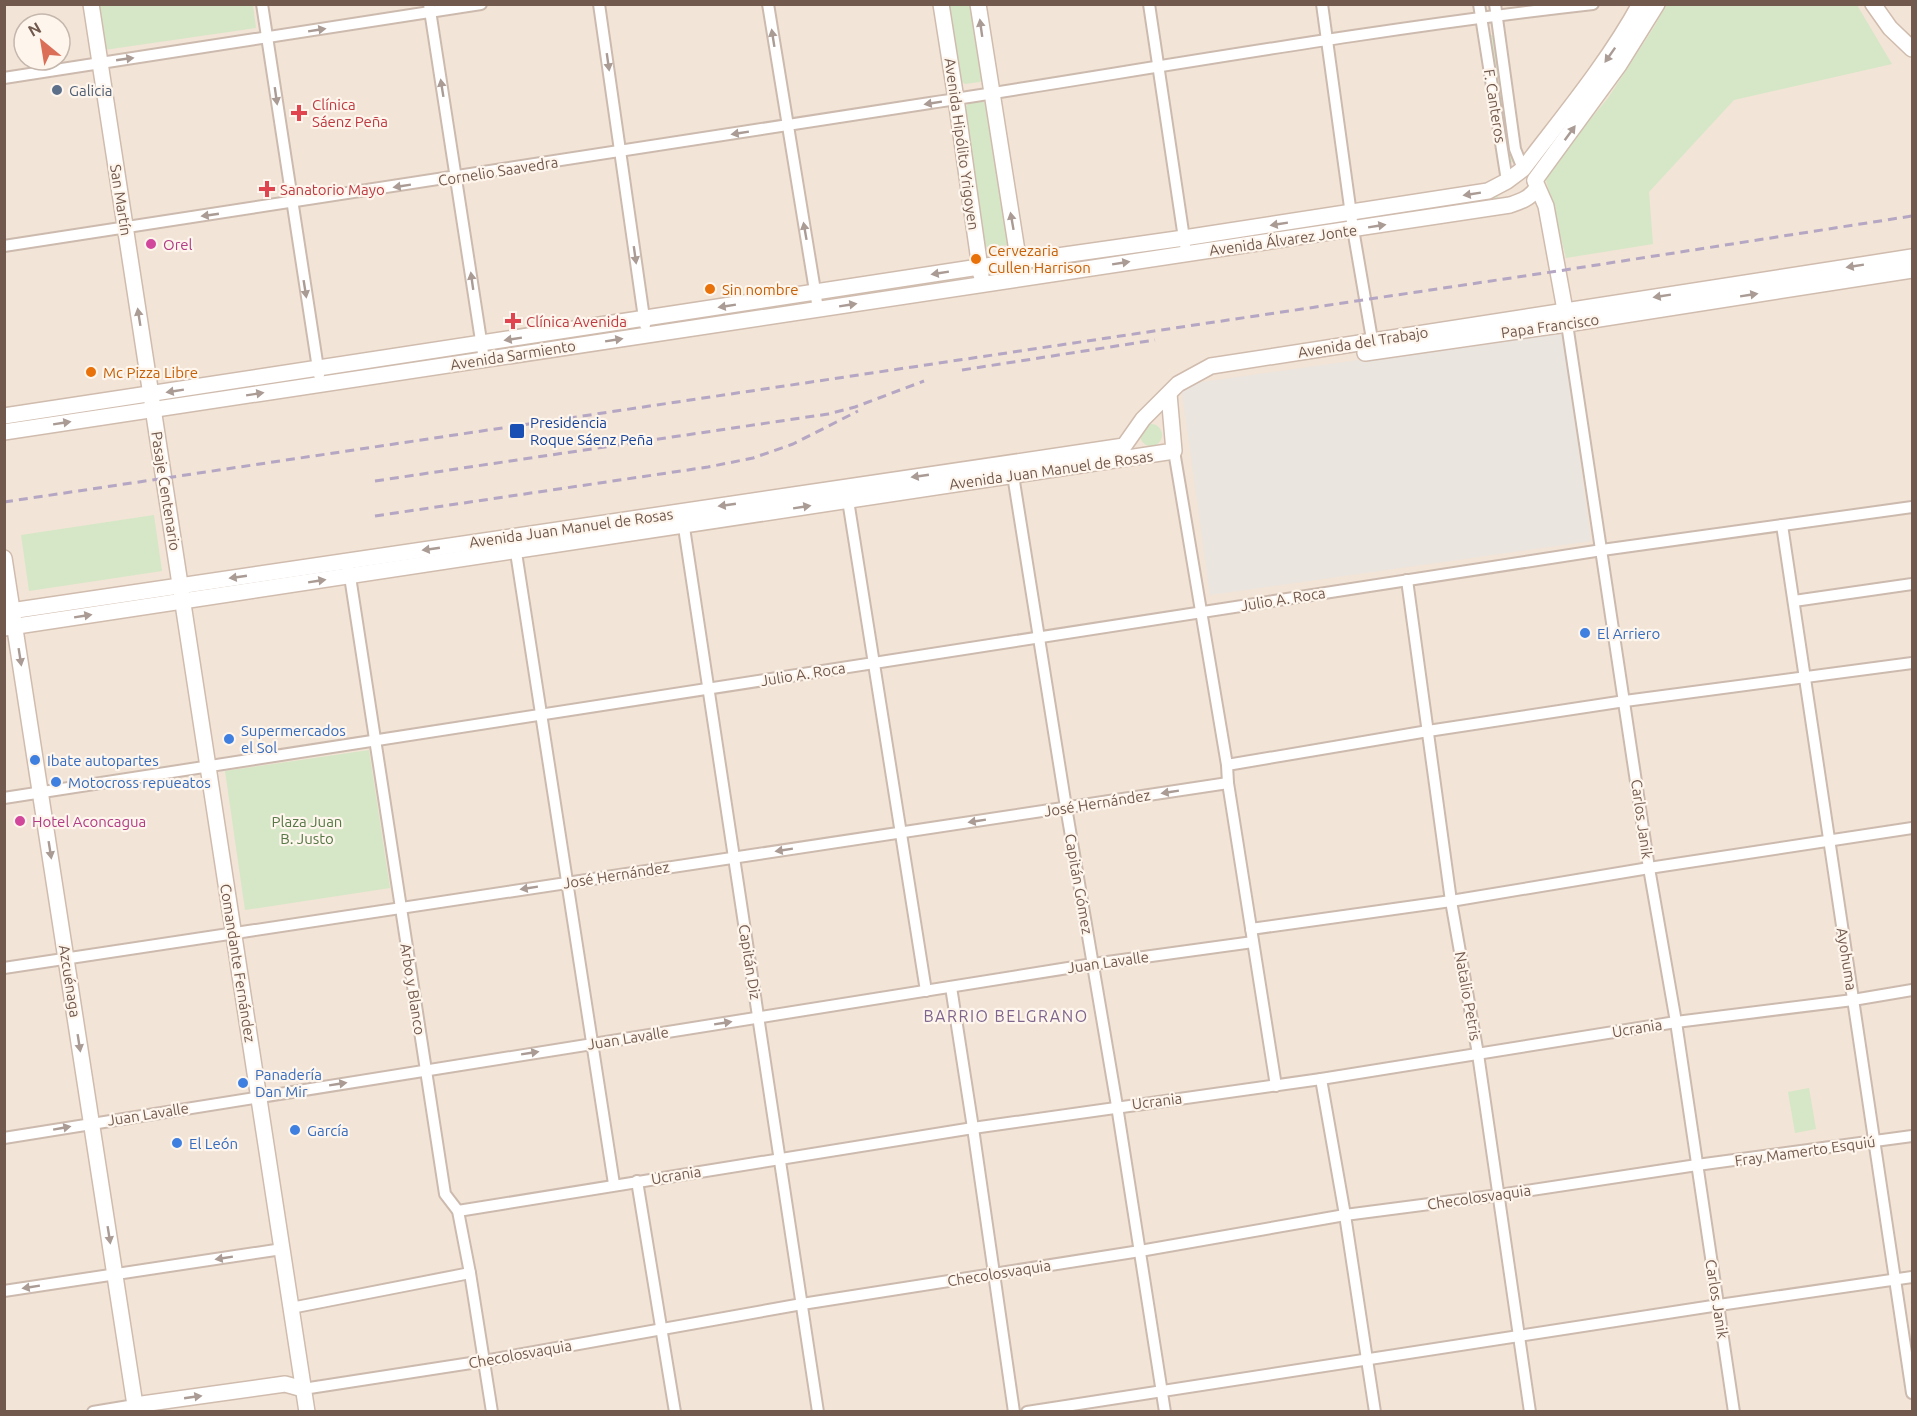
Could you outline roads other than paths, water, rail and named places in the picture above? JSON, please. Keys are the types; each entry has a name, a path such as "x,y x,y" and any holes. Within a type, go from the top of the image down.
{"main road":[{"name":"San Martín","path":"91,4 152,402"},
{"name":"Avenida Hipólito Yrigoyen","path":"941,4 982,284"},
{"path":"978,4 1022,278"},
{"name":"Avenida Álvarez Jonte","path":"1022,278 1352,213 1488,192 1523,169 1602,67 1622,38 1640,4"},
{"path":"1873,4 1890,28 1912,49"},
{"path":"1548,226 1539,211 1523,201 1531,196 1536,184 1619,65 1656,5"},
{"name":"F. Canteros","path":"1523,169 1531,174 1536,184"},
{"name":"F. Canteros","path":"1507,181 1523,201"},
{"name":"Carlos Janik","path":"1536,184 1544,198 1566,317"},
{"name":"Avenida Álvarez Jonte","path":"1019,262 1353,229 1510,205 1523,201"},
{"name":"Papa Francisco","path":"1566,317 1912,257"},
{"name":"Avenida Sarmiento","path":"4,432 318,368 1019,262"},
{"name":"Papa Francisco","path":"1566,317 1912,270"},
{"name":"Avenida Sarmiento","path":"4,416 320,384 1022,278"},
{"name":"Avenida del Trabajo","path":"1169,394 1187,378 1211,366 1373,346 1566,317"},
{"name":"Avenida Juan Manuel de Rosas","path":"10,627 182,594 1012,469 1124,446 1143,419 1169,394"},
{"name":"Avenida Juan Manuel de Rosas","path":"1012,469 1139,457 1174,451 1169,394"},
{"name":"Pasaje Centenario","path":"152,402 182,594"},
{"path":"1143,419 1163,416 1171,421"},
{"path":"1128,442 1131,451 1139,457"},
{"name":"Azcuénaga","path":"4,558 10,627 67,958 135,1405"},
{"name":"Avenida Juan Manuel de Rosas","path":"9,611 182,594"},
{"name":"Comandante Fernández","path":"182,594 307,1412"},
{"path":"135,1405 285,1384 303,1389"}],"street":[{"path":"262,4 320,384"},
{"path":"4,78 267,38 430,8 481,4"},
{"path":"599,4 646,335"},
{"path":"768,4 818,309"},
{"path":"1149,4 1185,246"},
{"path":"1322,4 1353,229 1373,346"},
{"name":"F. Canteros","path":"1479,4 1507,181"},
{"name":"Cornelio Saavedra","path":"4,246 1481,18 1496,10 1593,4"},
{"path":"430,8 484,360"},
{"name":"F. Canteros","path":"1496,10 1515,149 1523,169"},
{"name":"Carlos Janik","path":"1566,317 1649,868 1676,1022 1734,1412"},
{"path":"1174,451 1227,765 1276,1086"},
{"name":"Capitán Gómez","path":"1012,469 1165,1412"},
{"path":"847,494 926,990"},
{"name":"Julio A. Roca","path":"4,798 1602,550 1912,507"},
{"name":"Capitán Diz","path":"683,518 818,1412"},
{"name":"Ayohuma","path":"1782,525 1912,1393"},
{"path":"515,544 614,1185"},
{"name":"Arbo y Blanco","path":"349,568 445,1194 458,1211 492,1412"},
{"name":"Natalio Petris","path":"1407,580 1451,901 1478,1054 1530,1412"},
{"path":"1794,601 1912,584"},
{"path":"1227,765 1625,701 1912,663"},
{"name":"José Hernández","path":"4,968 1228,783"},
{"path":"1251,929 1451,901 1912,828"},
{"name":"Juan Lavalle","path":"4,1138 1093,963 1253,942"},
{"path":"951,987 1014,1412"},
{"name":"Ucrania","path":"458,1211 1117,1106 1276,1086 1676,1022 1854,1000 1912,990"},
{"path":"1321,1079 1345,1215 1375,1412"},
{"name":"Fray Mamerto Esquiú","path":"1697,1165 1912,1136"},
{"name":"Checolosvaquia","path":"303,1389 484,1361 660,1328 1140,1251 1345,1215 1499,1195 1697,1165"},
{"path":"637,1181 675,1412"},
{"path":"4,1292 282,1249"},
{"path":"291,1308 470,1273"},
{"path":"1027,1412 1912,1277"},
{"path":"93,1412 135,1405"}],"railway":[{"path":"4,502 1558,271 1912,216"},
{"path":"962,370 1155,340"},
{"path":"375,481 828,414 855,407 924,381"},
{"path":"375,516 708,467 753,458 793,444 858,411"}],"place":[{"name":"Galicia","path":"57,90"},
{"name":"Clínica Sáenz Peña","path":"299,113"},
{"name":"Sanatorio Mayo","path":"267,189"},
{"name":"Orel","path":"151,244"},
{"name":"Cervezaria Cullen Harrison","path":"976,259"},
{"name":"Sin nombre","path":"710,289"},
{"name":"Clínica Avenida","path":"513,321"},
{"name":"Mc Pizza Libre","path":"91,372"},
{"name":"Presidencia Roque Sáenz Peña","path":"517,431"},
{"name":"El Arriero","path":"1585,633"},
{"name":"Supermercados el Sol","path":"229,739"},
{"name":"Ibate autopartes","path":"35,760"},
{"name":"Motocross repueatos","path":"56,782"},
{"name":"Hotel Aconcagua","path":"20,821"},
{"name":"Panadería Dan Mir","path":"243,1083"},
{"name":"García","path":"295,1130"},
{"name":"El León","path":"177,1143"}],"district":[{"name":"BARRIO BELGRANO","path":"1006,1016"}],"park label":[{"name":"Plaza Juan B. Justo","path":"307,830"}]}
